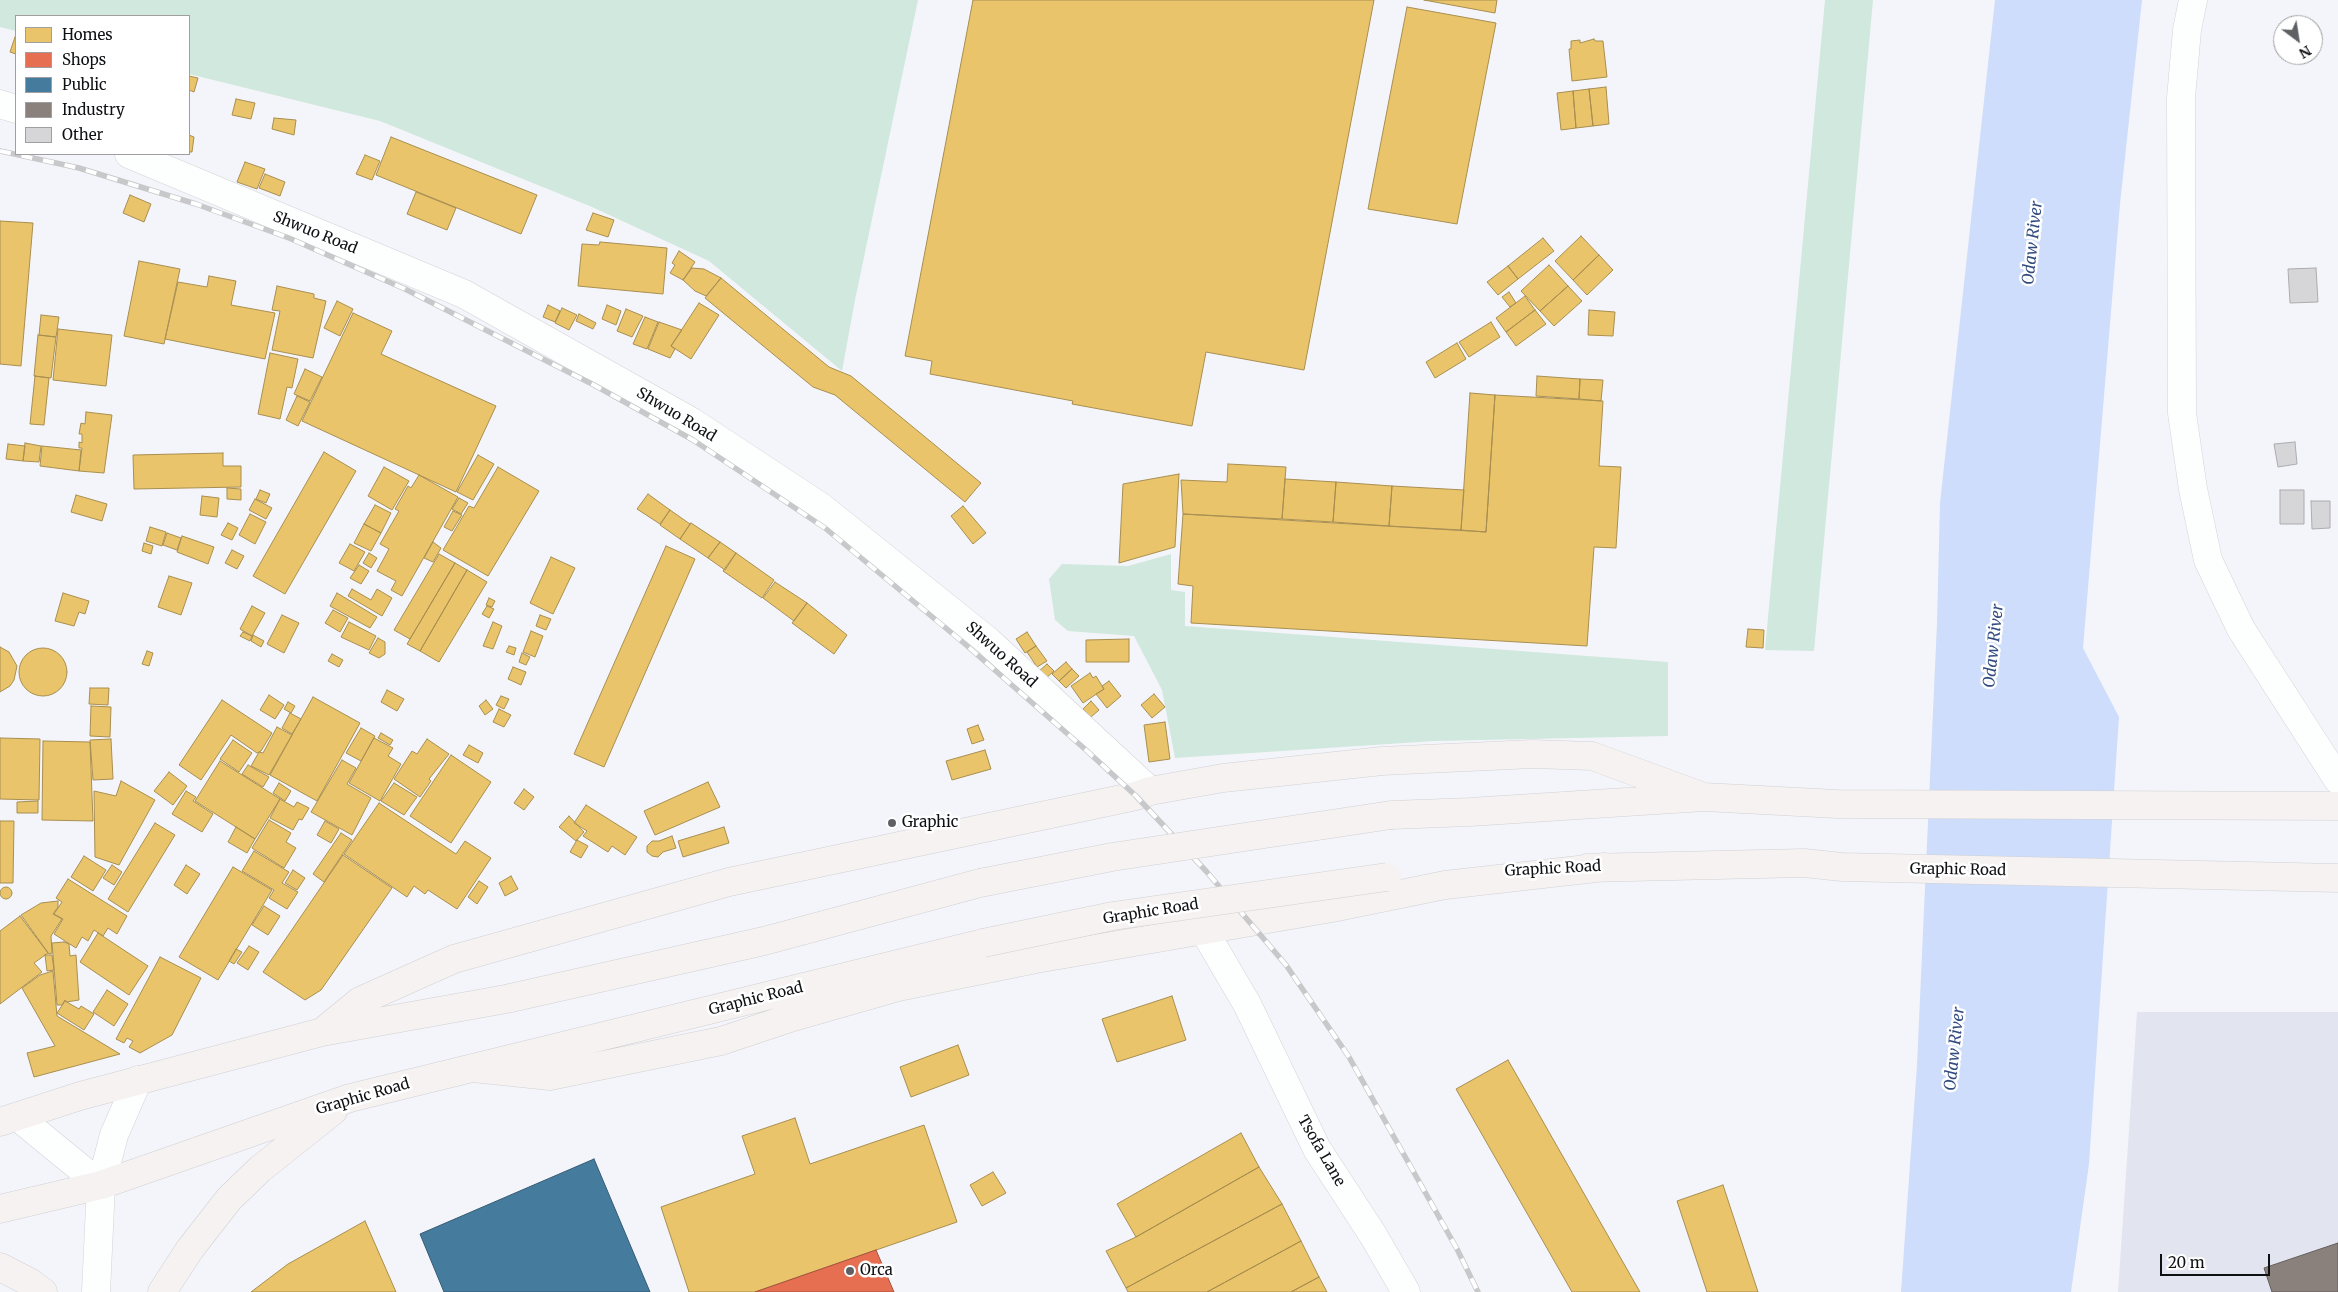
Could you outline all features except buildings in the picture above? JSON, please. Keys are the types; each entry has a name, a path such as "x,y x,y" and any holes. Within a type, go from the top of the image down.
{"main road":[{"path":"322,1032 360,1000 454,960 729,882 1136,796 1150,791 1223,778 1382,761 1533,754 1592,756 1704,797"},
{"path":"9,1119 138,1080 322,1032 506,999 764,941 980,883 1112,857 1391,815 1470,812 1704,797 1837,804 2338,806"},
{"name":"Graphic Road","path":"0,1209 101,1185 350,1098 983,943 1113,916 1387,877 1605,867 1804,864 1842,867 2180,876 2338,878"},
{"path":"473,1068 550,1076 721,1041 792,1017 898,987 1036,959 1332,908 1445,885 1605,867"},
{"path":"162,1292 190,1250 229,1199 260,1169 350,1098"},
{"path":"0,1267 31,1282 43,1292"}],"street":[{"path":"2193,0 2187,30 2181,98 2182,412 2193,489 2208,560 2241,629 2338,780"},
{"path":"0,104 15,109"},
{"name":"Shwuo Road","path":"131,155 464,294 692,422 829,513 988,642 1150,791"},
{"name":"Tsofa Lane","path":"1203,929 1247,1004 1317,1149 1373,1235 1406,1292"},
{"path":"96,1292 101,1185 114,1135 138,1080"},
{"path":"9,1119 101,1185"}],"shaded area":[{"path":"2137,1012 2338,1012 2338,1292 2118,1292"}],"green space":[{"path":"0,0 918,0 855,300 842,371 709,261 592,207 380,121 190,74 190,15 15,15 15,31 0,27"},
{"path":"1825,0 1873,0 1814,651 1765,650"},
{"path":"1171,554 1171,590 1185,592 1185,626 1668,662 1668,736 1434,741 1175,758 1162,690 1134,636 1068,631 1055,620 1049,579 1062,564 1128,566"}],"water":[{"name":"Odaw River","path":"1995,0 2142,0 2120,204 2083,648 2119,717 2089,1164 2071,1292 1901,1292 1917,1065 1937,623 1940,503"}],"railway":[{"path":"0,151 15,154"},
{"path":"19,155 79,168 196,204 289,238 405,289 594,385 693,440 825,528 965,644 1086,750 1136,796 1206,871 1286,965 1349,1057 1457,1249 1478,1292"}],"place":[{"name":"Graphic","path":"892,823"},
{"name":"Orca","path":"850,1271"}]}
